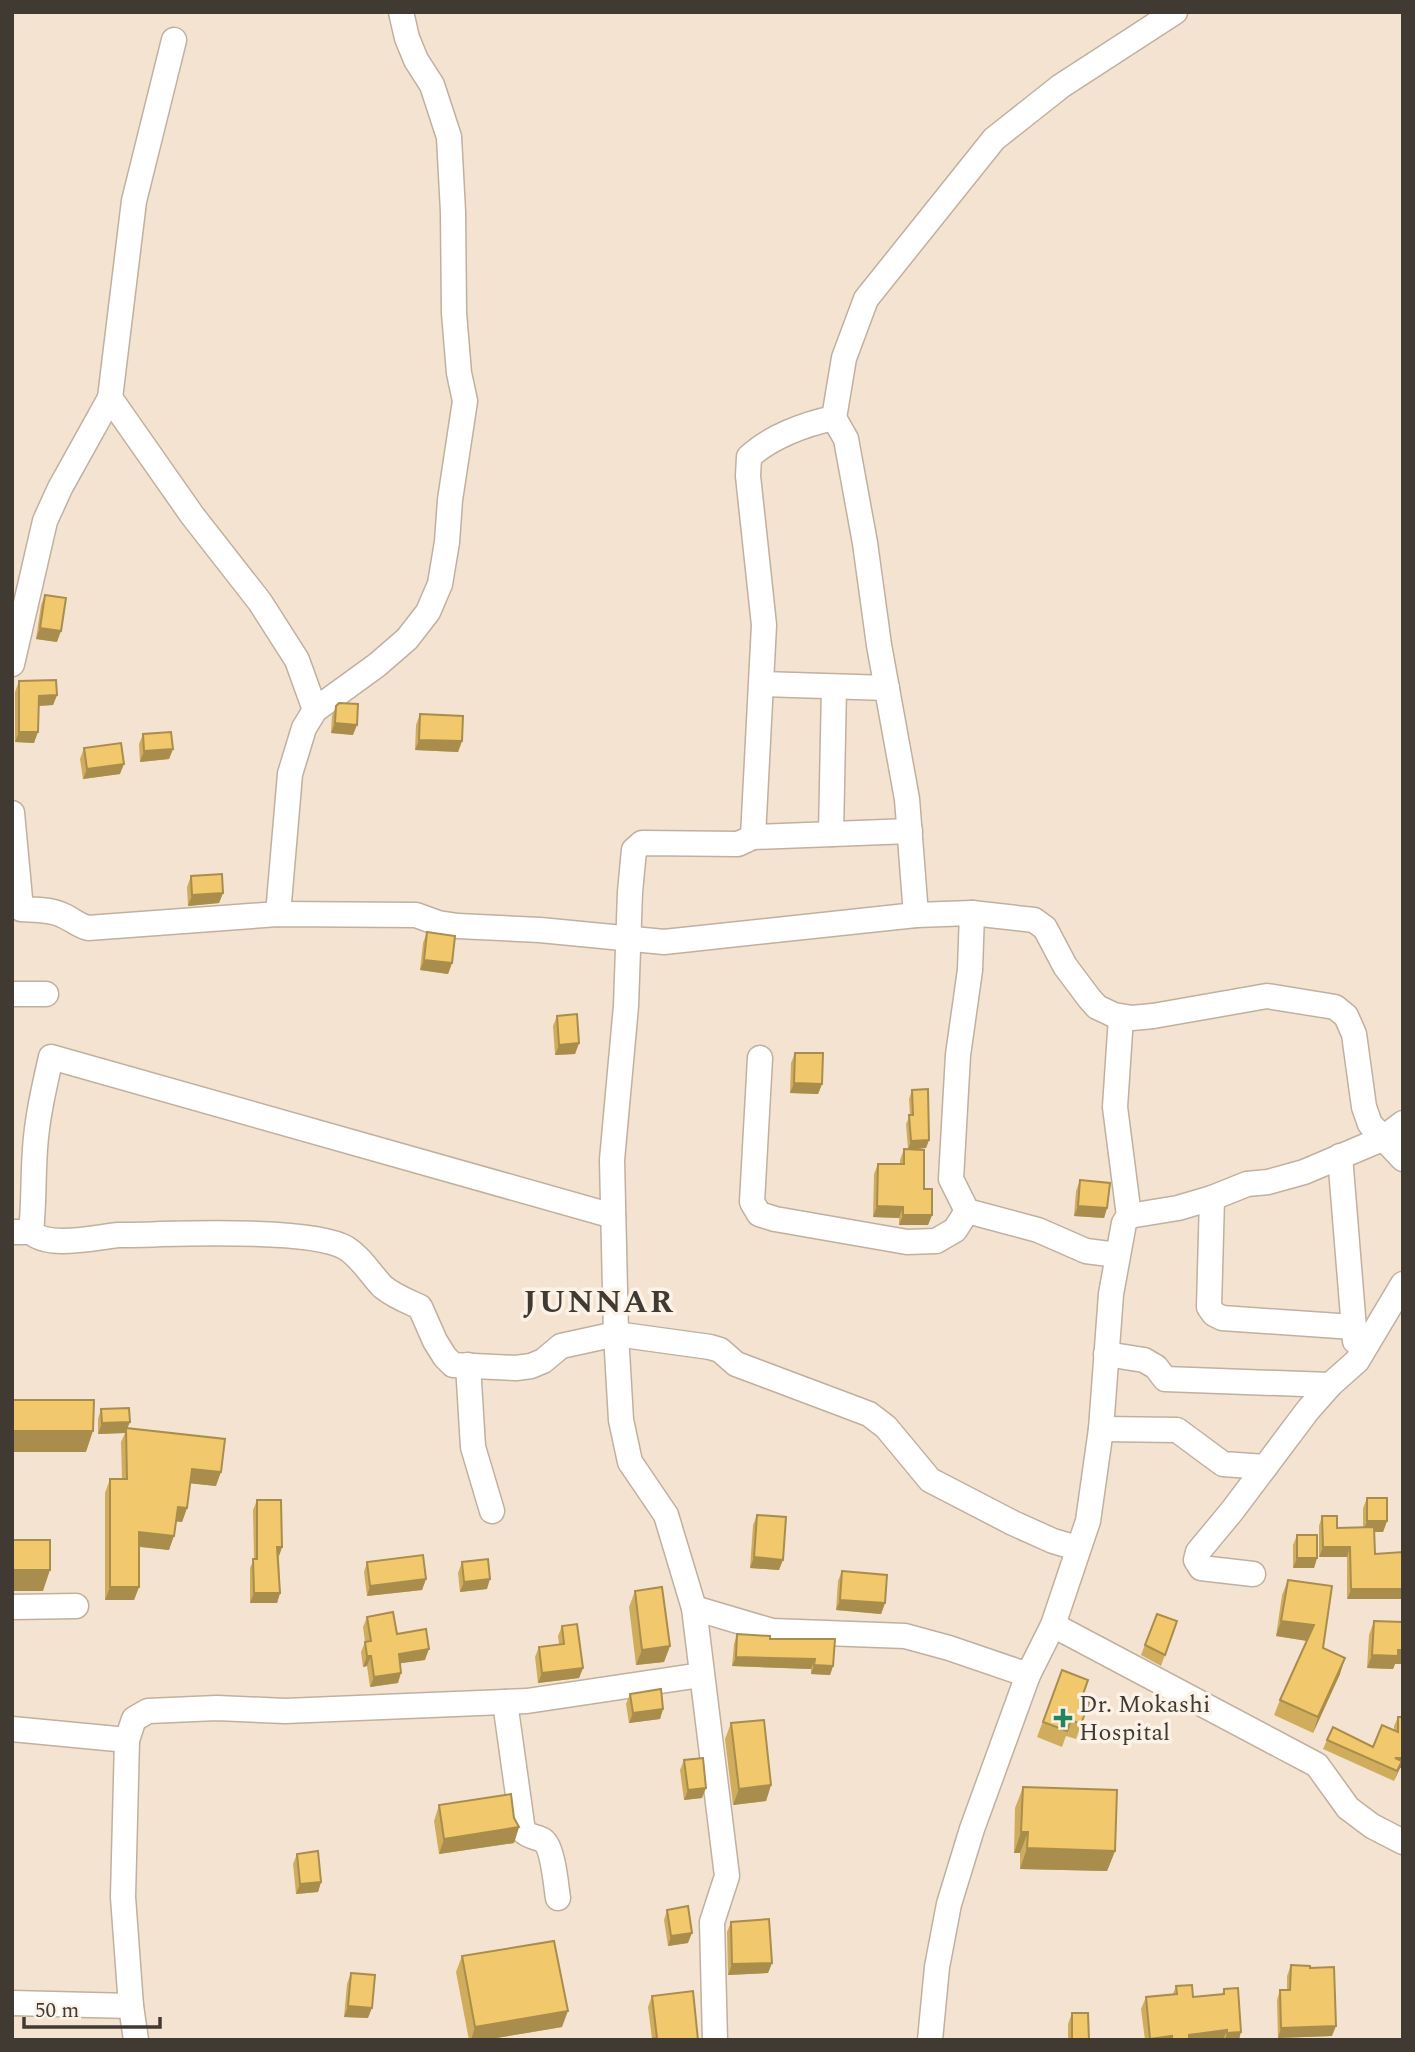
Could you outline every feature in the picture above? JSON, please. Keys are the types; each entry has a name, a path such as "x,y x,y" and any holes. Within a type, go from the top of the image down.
{"street":[{"path":"278,914 290,774 304,728 315,710 377,665 407,639 428,612 440,584 447,542 450,500 465,401 459,373 454,313 449,137 432,85 416,60 407,38 401,12"},
{"path":"916,915 907,799 865,542 846,439 834,418 844,358 866,299 994,139 1061,86 1175,12"},
{"path":"12,664 46,521 60,488 110,398 134,201 174,40"},
{"path":"110,398 192,515 260,602 297,660 315,710"},
{"path":"753,837 764,625 747,476 749,457 788,433 818,421 834,418"},
{"path":"762,684 887,688"},
{"path":"831,834 834,687"},
{"path":"13,812 17,909 54,911 65,915 74,924 88,928 278,914 416,915 438,923 458,926 540,930 664,942 916,915 972,913 1034,920 1045,928 1065,966 1097,1007 1121,1017 1153,1016 1267,996 1335,1007 1346,1016 1354,1034 1364,1107 1370,1124 1403,1159"},
{"path":"715,2040 712,1922 727,1876 694,1608 666,1515 631,1462 621,1420 612,1160 626,1006 634,850 642,843 738,844 753,837 910,831"},
{"path":"972,913 970,970 958,1055 951,1179 967,1211 1038,1230 1086,1251 1116,1255"},
{"path":"12,994 46,995"},
{"path":"930,2040 937,1967 949,1904 972,1829 1028,1675 1053,1625 1088,1521 1101,1429 1116,1255 1124,1223 1129,1216 1115,1107 1121,1017"},
{"path":"612,1216 51,1057 39,1110 35,1198 22,1232 37,1238 60,1241 187,1233 262,1235 335,1243 348,1249 395,1296 420,1307 435,1341 453,1365 516,1368 531,1366 543,1361 561,1346 616,1334 710,1347 720,1350 736,1364 869,1414 886,1427 930,1480 1013,1523 1053,1541 1077,1548"},
{"path":"761,1058 752,1202 759,1214 907,1242 936,1241 955,1230 967,1211"},
{"path":"1129,1216 1178,1208 1247,1184 1268,1182 1304,1172 1382,1139 1403,1123"},
{"path":"1340,1156 1357,1361"},
{"path":"1212,1198 1209,1307 1214,1314 1222,1318 1353,1327"},
{"path":"1253,1574 1201,1568 1196,1560 1198,1552 1330,1385 1357,1361 1403,1284"},
{"path":"1107,1354 1144,1360 1156,1367 1165,1379 1330,1385"},
{"path":"468,1365 473,1447 492,1511"},
{"path":"1101,1429 1177,1430 1223,1464 1265,1467"},
{"path":"12,1607 76,1606"},
{"path":"694,1608 772,1631 905,1636 1028,1675"},
{"path":"1053,1625 1317,1765 1348,1808 1372,1826 1403,1842"},
{"path":"136,2040 131,2006 124,1897 127,1740 134,1719 148,1711 217,1708 285,1712 527,1701 701,1675"},
{"path":"505,1702 523,1831 529,1837 542,1840 549,1847 558,1898"},
{"path":"12,1729 127,1740"},
{"path":"12,2003 131,2006"}],"building":[{"path":"45,595 66,598 61,631 40,628"},
{"path":"56,680 57,695 39,696 38,732 19,732 19,681"},
{"path":"339,703 358,704 357,725 335,723 336,706"},
{"path":"420,714 463,716 462,741 419,740"},
{"path":"171,732 173,749 144,751 143,734"},
{"path":"121,743 124,764 87,769 84,748"},
{"path":"222,874 223,893 192,895 191,876"},
{"path":"427,932 455,936 452,963 424,960"},
{"path":"577,1014 579,1043 559,1045 557,1016"},
{"path":"795,1053 823,1053 822,1084 794,1083"},
{"path":"928,1089 929,1140 911,1141 909,1115 913,1115 912,1090"},
{"path":"904,1149 924,1150 924,1189 932,1189 932,1215 903,1215 903,1207 877,1206 878,1164 904,1164"},
{"path":"1080,1180 1110,1183 1107,1208 1078,1206"},
{"path":"12,1400 94,1400 93,1431 12,1431"},
{"path":"129,1408 130,1422 102,1423 101,1409"},
{"path":"126,1428 225,1439 221,1472 192,1469 187,1508 178,1507 174,1536 139,1532 139,1587 110,1587 110,1479 127,1479"},
{"path":"1367,1498 1387,1498 1387,1521 1367,1521"},
{"path":"257,1500 281,1500 282,1547 277,1547 280,1593 254,1593"},
{"path":"757,1515 786,1517 783,1560 754,1557"},
{"path":"1322,1516 1337,1516 1337,1528 1374,1527 1375,1554 1403,1552 1403,1589 1351,1589 1350,1547 1323,1547"},
{"path":"1297,1535 1317,1535 1317,1558 1297,1558"},
{"path":"12,1540 50,1540 50,1570 12,1570"},
{"path":"423,1555 426,1579 370,1586 367,1562"},
{"path":"488,1559 490,1579 464,1582 462,1562"},
{"path":"842,1571 887,1575 885,1603 840,1600"},
{"path":"1288,1580 1332,1586 1323,1648 1345,1658 1318,1717 1280,1700 1314,1625 1281,1621"},
{"path":"662,1587 670,1646 642,1650 635,1591"},
{"path":"393,1612 397,1634 426,1629 429,1649 399,1654 401,1673 374,1677 371,1656 367,1656 365,1642 371,1641 367,1617"},
{"path":"1157,1614 1177,1621 1165,1655 1145,1645"},
{"path":"1374,1621 1403,1622 1403,1650 1398,1650 1398,1656 1372,1655"},
{"path":"577,1624 583,1668 542,1673 539,1647 564,1644 562,1626"},
{"path":"737,1634 770,1636 770,1639 835,1639 833,1666 814,1665 815,1659 736,1657"},
{"path":"1062,1670 1088,1680 1082,1697 1090,1700 1081,1724 1071,1720 1067,1731 1043,1722"},
{"path":"661,1689 663,1709 633,1713 630,1694"},
{"path":"1398,1717 1403,1717 1403,1758 1395,1758 1402,1761 1397,1771 1327,1740 1333,1727 1373,1747 1382,1725 1398,1732"},
{"path":"764,1720 771,1785 739,1789 731,1723"},
{"path":"703,1758 706,1788 688,1790 684,1760"},
{"path":"1023,1787 1117,1790 1115,1851 1027,1848 1028,1832 1021,1832"},
{"path":"511,1794 514,1818 519,1827 444,1839 439,1805"},
{"path":"318,1851 321,1882 300,1884 297,1854"},
{"path":"688,1906 692,1933 671,1936 667,1910"},
{"path":"769,1919 772,1963 732,1964 731,1922"},
{"path":"554,1941 568,2011 475,2027 462,1956"},
{"path":"1291,1965 1310,1968 1334,1967 1336,2026 1281,2028 1280,1990 1290,1990"},
{"path":"351,1973 375,1975 372,2008 348,2006"},
{"path":"1192,1985 1193,1997 1224,1994 1224,1989 1238,1988 1241,2032 1227,2033 1227,2030 1189,2035 1189,2040 1172,2040 1172,2036 1150,2039 1146,1997 1177,1994 1176,1986"},
{"path":"693,1991 698,2040 647,2040 657,2038 652,1996"},
{"path":"1072,2013 1088,2013 1089,2040 1072,2040"}],"place":[{"name":"Dr. Mokashi Hospital","path":"1063,1718"}],"district":[{"name":"JUNNAR","path":"599,1301"}]}
